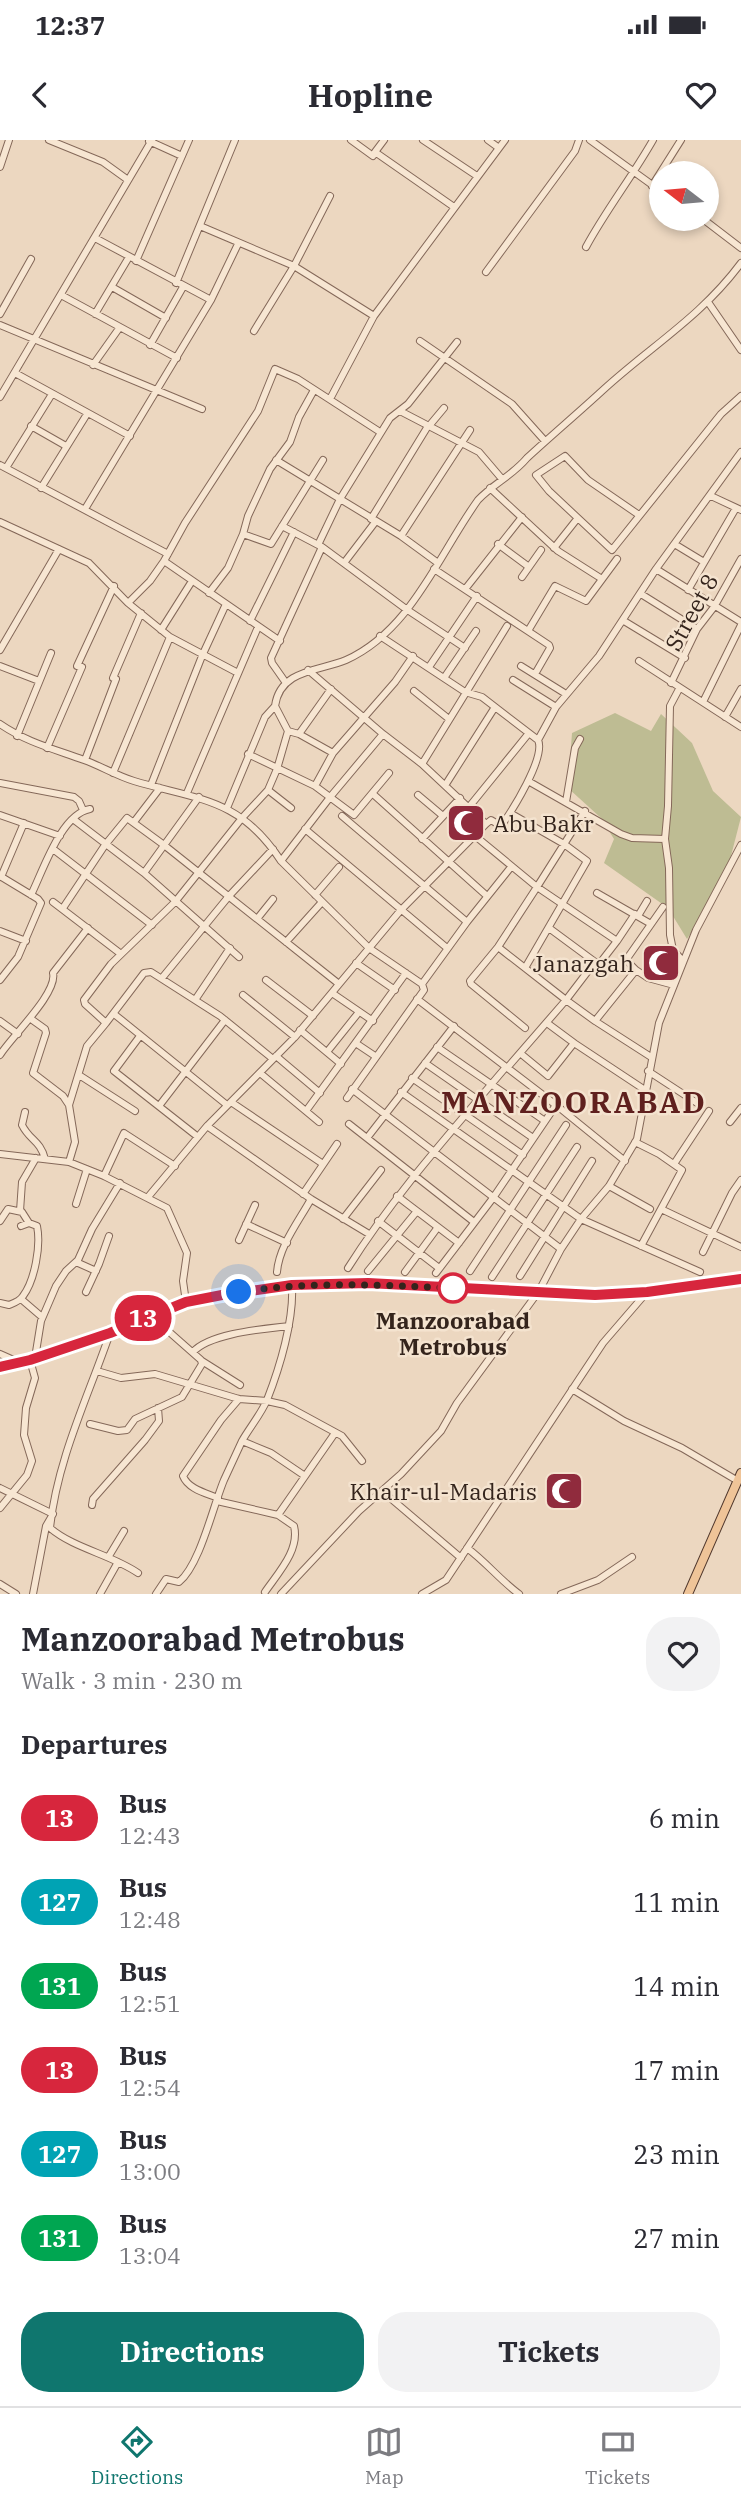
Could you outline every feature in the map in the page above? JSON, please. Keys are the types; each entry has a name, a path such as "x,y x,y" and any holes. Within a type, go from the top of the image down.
{"main road":[{"path":"0,1367 110,1333 186,1302 292,1285 368,1283 595,1295 647,1292 741,1279"},
{"path":"688,1594 739,1477"}],"street":[{"path":"0,167 9,140"},
{"path":"49,140 103,162 128,180"},
{"path":"136,261 189,140"},
{"path":"150,345 166,318 180,285 200,226 235,140"},
{"path":"351,140 373,156 384,140"},
{"path":"423,140 477,176"},
{"path":"488,140 499,148"},
{"path":"330,399 374,316 505,140"},
{"path":"486,272 575,151 579,140"},
{"path":"590,140 649,184"},
{"path":"586,247 653,140"},
{"path":"668,161 681,140"},
{"path":"0,397 150,141 182,156"},
{"path":"375,152 454,207"},
{"path":"254,331 293,266 330,195"},
{"path":"200,226 293,266 374,316"},
{"path":"719,231 741,248"},
{"path":"95,238 211,300"},
{"path":"85,509 211,300 238,244"},
{"path":"95,314 129,257"},
{"path":"0,314 31,259"},
{"path":"227,808 248,754 265,717 275,706 281,688 308,670 349,659 380,636 406,609 478,500 490,488 517,470 545,442 708,302 741,263"},
{"path":"112,287 166,318"},
{"path":"61,295 177,358"},
{"path":"708,302 741,350"},
{"path":"0,325 202,410"},
{"path":"93,365 120,327"},
{"path":"420,341 512,404 545,442"},
{"path":"286,683 271,661 340,499 391,416 400,411 457,342"},
{"path":"128,603 150,581 258,411 275,369 298,379 380,432"},
{"path":"15,373 130,436"},
{"path":"209,593 229,568 253,505 276,460 289,442 314,390"},
{"path":"52,394 3,467 85,509 166,557 192,581 279,641"},
{"path":"639,515 589,480 565,456 536,475 611,550 721,414 741,396"},
{"path":"344,563 429,426 444,408"},
{"path":"400,411 481,453 502,479"},
{"path":"41,488 87,414"},
{"path":"31,426 66,446"},
{"path":"401,536 470,430"},
{"path":"538,740 556,707 599,656 656,569 741,452"},
{"path":"276,460 401,536 436,566 551,646 535,674"},
{"path":"243,534 271,544 323,460"},
{"path":"490,488 554,548 602,579"},
{"path":"688,590 738,509 710,496"},
{"path":"466,588 522,517"},
{"path":"554,548 578,519"},
{"path":"0,522 89,562 128,603 170,637 238,673"},
{"path":"282,526 320,546 465,648"},
{"path":"250,621 295,532"},
{"path":"499,544 529,567"},
{"path":"676,545 704,562"},
{"path":"0,650 59,549"},
{"path":"522,577 541,550"},
{"path":"528,631 555,586 586,601 617,559"},
{"name":"Street 8","path":"671,683 697,629 714,607 741,559"},
{"path":"656,569 741,624 703,702"},
{"path":"161,630 192,581"},
{"path":"47,748 82,667 77,666 114,586"},
{"path":"641,594 697,629"},
{"path":"429,667 477,596"},
{"path":"150,785 226,604"},
{"path":"85,761 116,679 113,678 141,613"},
{"path":"624,621 685,658"},
{"path":"187,793 258,626"},
{"path":"422,764 507,626"},
{"path":"444,678 476,631"},
{"path":"148,1197 207,1126 295,1037 400,911 486,824 491,820 500,826 528,781 541,749 538,740 482,697 465,692 380,636"},
{"path":"113,773 170,637"},
{"path":"17,736 51,653"},
{"path":"315,786 333,754 395,682 413,656"},
{"path":"639,661 741,727"},
{"path":"0,666 39,681"},
{"path":"521,666 566,694"},
{"path":"308,670 446,784 486,824"},
{"path":"513,680 556,707"},
{"path":"679,689 670,706 665,839 669,869 670,935 673,950 683,961"},
{"path":"725,717 741,689"},
{"path":"299,734 331,690"},
{"path":"414,691 449,719"},
{"path":"106,1023 84,1002 99,979 174,902 268,790 288,731 275,706"},
{"path":"446,784 495,707"},
{"path":"0,724 17,736 113,773 160,788 187,793 227,808 242,818 273,849 281,861 369,948 422,984 424,990 347,1097"},
{"path":"288,731 299,734 333,754"},
{"path":"469,807 529,733"},
{"path":"281,861 383,734"},
{"path":"566,802 575,748 580,739"},
{"path":"248,754 315,786 354,815 389,773"},
{"path":"528,781 621,834 632,838 665,839"},
{"path":"0,783 74,797 86,809 72,817 31,895"},
{"path":"134,822 160,788"},
{"path":"268,790 291,808"},
{"path":"373,794 487,896"},
{"path":"418,795 443,816"},
{"path":"144,873 199,797"},
{"path":"422,839 460,797"},
{"path":"525,1028 470,983 498,947 584,811"},
{"path":"510,813 564,844 587,861 525,968"},
{"path":"0,815 60,836"},
{"path":"342,816 467,922"},
{"path":"73,818 144,873 239,957"},
{"path":"62,908 126,819 164,845 339,984"},
{"path":"0,980 18,957 41,903 0,876 23,824"},
{"path":"305,829 447,948"},
{"path":"474,835 562,906 617,941"},
{"path":"281,1594 441,1431 457,1404 539,1291 581,1219 609,1186 625,1161 635,1142 659,1023 683,961 741,845"},
{"path":"53,849 152,925"},
{"path":"162,978 229,896 273,849"},
{"path":"733,859 741,866"},
{"path":"315,895 340,867"},
{"path":"422,984 511,867"},
{"path":"597,893 651,924"},
{"path":"257,919 273,899"},
{"path":"549,928 600,964 648,901"},
{"path":"53,902 121,954"},
{"path":"286,942 322,902"},
{"path":"663,907 626,960 648,978 674,985"},
{"path":"0,1055 31,1019 54,980 53,973 88,928"},
{"path":"0,931 26,941"},
{"path":"498,947 595,1021 651,1057"},
{"path":"195,1000 230,948"},
{"path":"348,1268 397,1196 547,1023 594,962"},
{"path":"356,963 395,990"},
{"path":"595,1021 636,970"},
{"path":"69,1105 88,1044 144,973 151,972 225,1020 320,1093"},
{"path":"306,1111 407,973"},
{"path":"266,980 313,1016"},
{"path":"331,993 373,1021"},
{"path":"243,995 295,1037"},
{"path":"417,999 625,1161"},
{"path":"327,1052 359,1012"},
{"path":"114,1014 229,1104 323,1164"},
{"path":"31,1019 46,1033 33,1073 63,1096 69,1105 75,1142 69,1162"},
{"path":"159,1106 225,1020"},
{"path":"0,1021 18,1034"},
{"path":"547,1023 645,1090"},
{"path":"367,1138 454,1026"},
{"path":"300,1030 341,1064"},
{"path":"140,1036 114,1071 198,1138"},
{"path":"520,1053 548,1076 574,1043"},
{"path":"357,1044 375,1056"},
{"path":"437,1047 545,1121"},
{"path":"425,1063 533,1138"},
{"path":"648,1071 697,1103"},
{"path":"260,1073 319,1122"},
{"path":"79,1075 135,1111"},
{"path":"412,1078 523,1155"},
{"path":"352,1089 561,1250"},
{"path":"401,1092 581,1219 700,1272"},
{"path":"378,1221 419,1252 437,1271 493,1199 556,1105"},
{"path":"730,1122 741,1108"},
{"path":"674,1164 709,1111"},
{"path":"25,1112 22,1125 29,1137 42,1147 45,1159"},
{"path":"349,1125 474,1222"},
{"path":"470,1271 566,1125"},
{"path":"207,1126 303,1194 369,1234"},
{"path":"104,1176 124,1133 175,1166"},
{"path":"635,1142 682,1170 640,1246"},
{"path":"303,1194 337,1144"},
{"path":"492,1277 577,1147"},
{"path":"0,1154 69,1162 120,1183 167,1208 187,1253 183,1282 186,1302"},
{"path":"20,1211 22,1182 36,1158"},
{"path":"520,1276 592,1161"},
{"path":"76,1203 88,1170"},
{"path":"343,1219 382,1170"},
{"path":"703,1252 741,1180"},
{"path":"0,1508 27,1475 32,1461 24,1435 26,1408 35,1378 32,1359 42,1317 56,1286 76,1262 120,1183"},
{"path":"609,1186 650,1209"},
{"path":"397,1196 459,1243"},
{"path":"277,1272 279,1259 311,1199"},
{"path":"239,1240 255,1205"},
{"path":"661,1209 741,1247"},
{"path":"0,1221 6,1210 20,1211 29,1223"},
{"path":"368,1271 416,1211"},
{"path":"0,1303 9,1305 21,1299 39,1248 37,1226 29,1223 21,1226"},
{"path":"246,1224 287,1243"},
{"path":"404,1272 438,1227"},
{"path":"86,1292 109,1236"},
{"path":"76,1262 96,1271"},
{"path":"156,1594 166,1579 176,1582 182,1580 205,1534 242,1441 267,1401 289,1326 293,1307 292,1285"},
{"path":"422,1594 446,1580 603,1343 647,1292"},
{"path":"21,1299 42,1317"},
{"path":"150,1315 202,1361 240,1385"},
{"path":"193,1352 204,1342 251,1330 289,1326"},
{"path":"110,1333 77,1416 58,1483 50,1525 52,1531 82,1547 108,1556 138,1573"},
{"path":"0,1354 18,1362"},
{"path":"90,1424 124,1430 132,1421 182,1397 202,1361"},
{"path":"97,1371 121,1378 155,1374 239,1399 285,1405 342,1437 362,1461"},
{"path":"572,1389 624,1421 739,1477"},
{"path":"239,1399 221,1420 183,1476 184,1482 218,1499 278,1515 294,1526 296,1534 293,1549 265,1592"},
{"path":"93,1505 93,1499 159,1421 158,1408"},
{"path":"278,1515 335,1433"},
{"path":"242,1441 271,1452 305,1476"},
{"path":"0,1488 53,1514"},
{"path":"382,1491 461,1558"},
{"path":"33,1594 46,1526 53,1514"},
{"path":"108,1556 124,1531"},
{"path":"467,1548 519,1594"},
{"path":"561,1594 598,1580 632,1557"},
{"path":"100,1594 118,1562"},
{"path":"0,1584 16,1594"}],"shaded area":[{"path":"615,713 651,731 661,714 692,743 713,791 741,817 724,883 687,939 668,908 604,863 614,839 601,818 568,788 572,733"}],"bus line":[{"name":"13","path":"0,1367 30,1360 110,1333 186,1302 256,1289 368,1283 595,1295 647,1292 741,1279"}],"place":[{"name":"Abu Bakr","path":"466,823"},
{"name":"Janazgah","path":"661,963"},
{"name":"Manzoorabad Metrobus","path":"453,1288"},
{"name":"Khair-ul-Madaris","path":"564,1491"}],"district":[{"name":"MANZOORABAD","path":"574,1101"}],"route":[{"path":"239,1292 292,1285 368,1283 453,1288"}]}
